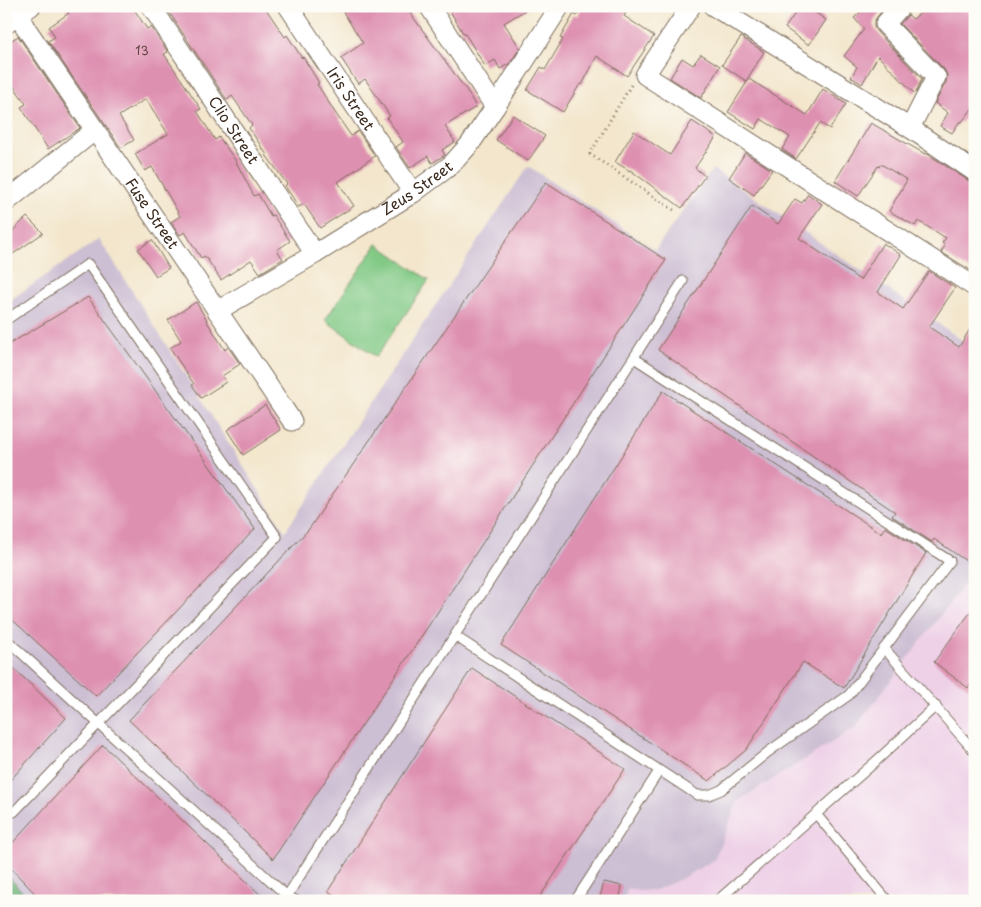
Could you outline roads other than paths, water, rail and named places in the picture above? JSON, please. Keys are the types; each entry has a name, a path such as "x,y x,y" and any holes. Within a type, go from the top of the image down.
{"street":[{"name":"Clio Street","path":"151,6 315,254"},
{"name":"Iris Street","path":"288,6 413,193"},
{"path":"429,6 495,107"},
{"name":"Zeus Street","path":"217,310 315,254 413,193 451,165 470,144 560,6"},
{"path":"691,6 644,75 975,287"},
{"path":"713,6 910,128 975,172"},
{"path":"901,6 885,24 936,76 910,128"},
{"name":"Fuse Street","path":"16,13 292,421"},
{"path":"6,202 95,130"}],"lane":[{"path":"6,320 88,264 277,537 14,812"},
{"path":"287,896 683,281"},
{"path":"454,636 697,795 709,795 721,790 768,752 850,695 950,561 634,358"},
{"path":"6,639 287,896 297,901"},
{"path":"884,648 975,752"},
{"path":"717,901 936,706"},
{"path":"575,901 659,771"},
{"path":"816,814 888,901"}]}
